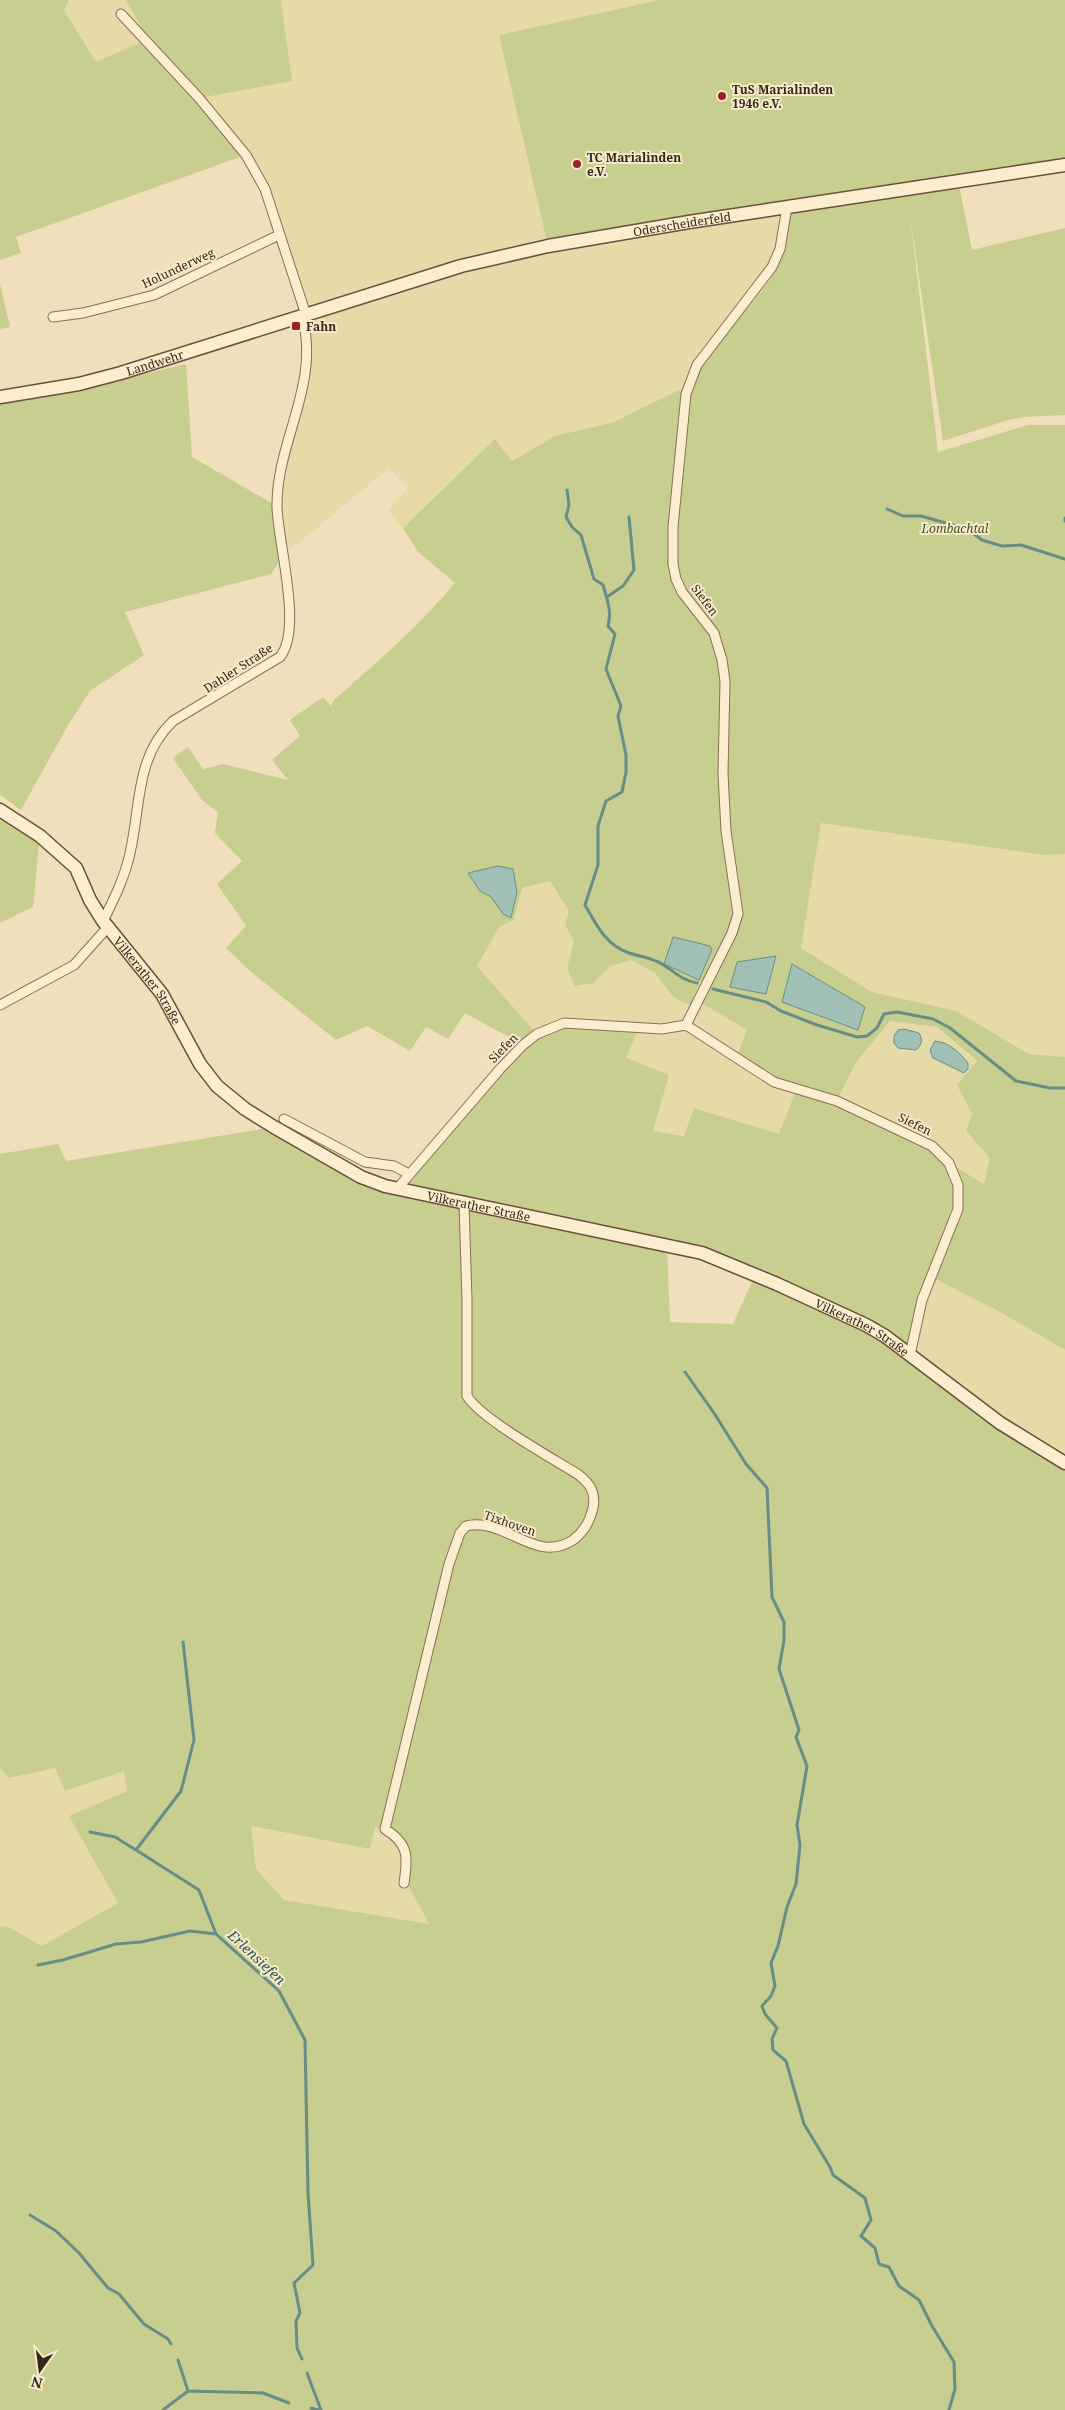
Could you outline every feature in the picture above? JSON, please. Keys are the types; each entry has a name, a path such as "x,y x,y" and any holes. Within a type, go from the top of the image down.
{"street":[{"path":"121,14 199,98 246,155 265,189 304,316"},
{"name":"Oderscheiderfeld","path":"304,316 504,255 680,223 1065,165"},
{"name":"Siefen","path":"686,1025 732,933 738,914 726,831 722,774 725,681 722,660 714,633 682,592 672,564 672,527 686,394 697,365 772,267 780,249 787,207"},
{"name":"Holunderweg","path":"53,317 83,313 154,295 279,235"},
{"name":"Landwehr","path":"0,397 97,380 304,316"},
{"name":"Dahler Straße","path":"0,1005 74,966 88,952 105,924 124,878 130,855 143,774 152,745 161,732 173,721 280,657 286,650 289,640 290,617 278,520 278,491 306,376 307,341 304,316"},
{"name":"Vilkerather Straße","path":"0,810 40,836 70,861 80,874 90,900 105,924 162,994 200,1064 229,1097 274,1127 361,1177 397,1189 702,1253 777,1284 866,1325 910,1355 1000,1423 1065,1462"},
{"name":"Siefen","path":"397,1189 511,1057 537,1034 564,1023 662,1029 686,1025 774,1082 845,1105 932,1146 949,1163 958,1184 958,1209 922,1300 910,1355"},
{"path":"290,1119 365,1162 394,1166 409,1174"},
{"name":"Tixhoven","path":"404,1883 408,1856 399,1838 385,1828 449,1564 460,1533 466,1526 481,1525 527,1543 548,1548 558,1546 567,1544 584,1531 594,1506 594,1496 590,1485 579,1474 472,1405 467,1396 464,1203"}],"shaded area":[{"path":"69,0 126,0 148,39 96,62 64,10"},
{"path":"281,0 659,0 499,35 787,207 772,258 761,276 690,369 685,380 686,394 679,391 614,422 555,436 511,461 495,440 403,528 388,510 407,488 389,468 283,556 277,491 303,392 306,315 265,189 246,155 199,98 292,81"},
{"path":"820,822 1044,855 1065,854 1065,1057 1030,1054 956,1011 872,992 801,948"},
{"path":"550,881 569,911 565,925 574,941 567,968 593,983 611,966 631,960 655,973 672,997 690,1005 700,981 706,984 698,1001 747,1030 796,1090 779,1134 694,1108 685,1136 653,1131 669,1075 537,1034 477,966 500,926 514,920 522,888"},
{"path":"890,1021 937,1027 977,1062 957,1085 972,1114 966,1131 990,1158 984,1185 949,1163 837,1101 857,1061"},
{"path":"931,1277 1000,1312 1065,1350 1065,1463 910,1355"},
{"path":"0,1768 9,1778 55,1768 65,1791 124,1771 127,1791 69,1816 118,1903 42,1946 7,1926 0,1927"},
{"path":"251,1826 370,1849 375,1827 404,1836 409,1887 429,1925 284,1900 256,1869"}],"green space":[{"path":"0,0 69,0 64,10 96,62 148,39 126,0 281,0 292,81 200,98 246,155 16,237 21,253 0,260"},
{"name":"Lombachtal","path":"659,0 1065,0 1065,165 958,180 972,250 1065,228 1065,415 1023,417 1008,420 943,441 910,216 938,452 1028,425 1065,425 1065,854 1044,855 821,823 801,948 872,992 956,1011 1029,1054 1065,1057 1065,1350 1000,1312 931,1277 910,1354 1065,1463 1065,2410 0,2410 0,1927 7,1926 42,1946 118,1903 69,1816 127,1791 124,1771 65,1791 55,1768 9,1778 0,1768 0,1154 58,1144 66,1161 274,1127 397,1189 523,1045 465,1013 448,1039 426,1027 410,1051 367,1026 336,1040 250,971 226,948 246,926 217,884 242,861 215,833 218,812 202,800 173,758 188,747 203,769 223,764 288,780 272,760 300,736 290,720 323,697 331,706 334,700 412,629 455,583 418,552 403,528 495,439 512,461 555,436 614,422 679,390 686,393 717,345 764,288 778,266 785,248 787,208 548,246 499,35","holes":["550,881 569,911 565,925 574,941 567,968 575,986 593,983 611,966 631,960 655,973 673,997 690,1005 700,981 706,984 698,1001 747,1030 736,1058 796,1090 779,1134 694,1108 684,1136 653,1131 669,1075 626,1058 639,1027 554,1026 537,1034 477,966 500,926 514,920 522,888","775,956 755,991 730,987","890,1021 937,1027 977,1061 957,1085 972,1114 966,1131 990,1158 984,1184 949,1163 916,1138 837,1101 857,1061","667,1246 755,1275 733,1324 670,1322","251,1826 370,1849 375,1827 404,1836 409,1887 429,1924 284,1900 256,1869"]},
{"path":"0,284 10,327 0,329"},
{"path":"186,364 192,457 277,506 283,556 271,574 125,612 144,655 90,691 68,725 21,810 0,795 0,402 87,388"},
{"path":"0,819 17,825 39,844 33,907 0,923"}],"water":[{"path":"498,866 513,869 517,892 511,918 503,914 491,897 480,891 468,873"},
{"path":"673,937 710,946 712,950 699,980 664,964"},
{"path":"776,956 766,994 730,987 737,962"},
{"path":"792,964 865,1007 858,1030 782,1002"},
{"path":"904,1029 919,1033 921,1042 916,1050 898,1048 894,1043 894,1036 898,1030"},
{"path":"935,1041 945,1043 958,1052 968,1063 968,1069 964,1073 933,1058 930,1050"}],"waterway":[{"path":"567,490 569,505 566,517 572,527 581,535 594,579 603,585 609,610 608,626 615,634 606,669 621,706 618,716 626,755 626,772 622,792 606,801 598,826 598,865 585,905 603,934 621,950 656,961 684,979 697,983"},
{"path":"887,509 903,516 921,516 967,529 982,540 1002,546 1021,545 1065,559"},
{"path":"607,597 623,586 634,570 629,517"},
{"path":"713,989 766,1002 781,1011 817,1025 857,1037 867,1036 877,1028 884,1014 897,1012 933,1019 950,1028 1016,1081 1050,1088 1065,1088"},
{"path":"685,1372 714,1413 746,1464 767,1488 772,1597 784,1622 784,1640 779,1669 799,1730 796,1737 807,1766 797,1825 800,1845 796,1884 787,1907 778,1946 771,1963 775,1986 771,1996 762,2006 765,2014 777,2028 772,2039 773,2050 786,2061 804,2124 833,2175 865,2198 871,2220 861,2236 875,2248 879,2264 889,2267 899,2286 919,2300 954,2362 955,2389 949,2410"},
{"name":"Erlensiefen","path":"183,1642 194,1740 181,1791 136,1850 199,1890 216,1934 279,1991 305,2040 308,2193 313,2265 294,2283 300,2313 296,2321 297,2348 302,2359"},
{"path":"90,1832 115,1837 136,1850"},
{"path":"38,1965 63,1960 116,1944 141,1942 190,1931 216,1934"},
{"path":"30,2215 56,2231 79,2253 108,2288 119,2294 144,2324 168,2339 171,2344"},
{"path":"178,2360 188,2391"},
{"name":"Erlensiefen","path":"307,2373 321,2410"},
{"path":"163,2410 188,2391 263,2393 289,2403"},
{"path":"311,2408 318,2410"}],"place":[{"name":"TuS Marialinden 1946 e.V.","path":"722,96"},
{"name":"TC Marialinden e.V.","path":"577,164"},
{"name":"Fahn","path":"296,326"}]}
